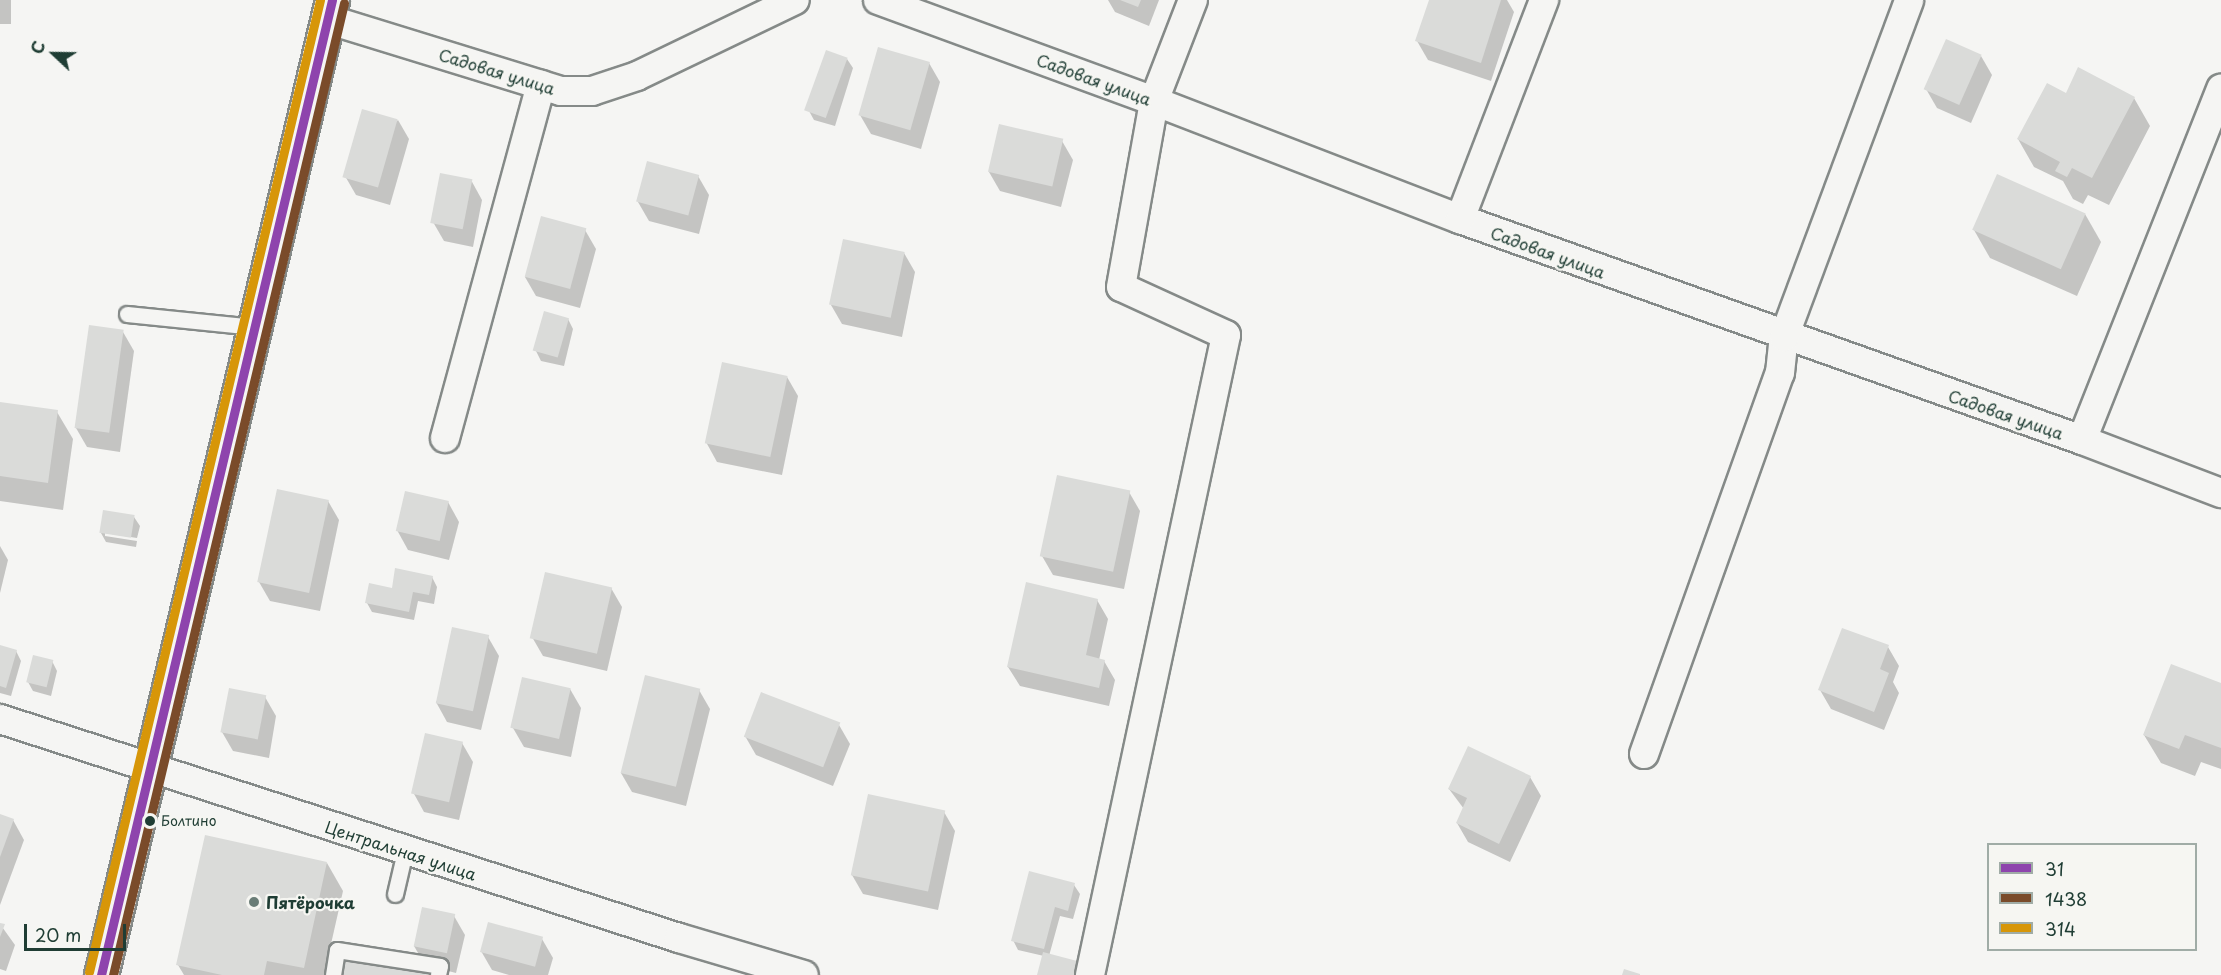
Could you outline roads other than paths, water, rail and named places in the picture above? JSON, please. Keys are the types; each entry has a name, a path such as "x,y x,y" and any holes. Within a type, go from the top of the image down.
{"main road":[{"path":"101,975 329,10"}],"street":[{"name":"Садовая улица","path":"329,10 541,85 561,91 592,91 626,80 795,0"},
{"name":"Садовая улица","path":"878,0 1154,100 1460,219 1784,338 2082,440 2221,493"},
{"path":"1090,975 1226,335 1121,287 1154,100 1193,0"},
{"path":"1460,219 1544,0"},
{"path":"1644,754 1780,373 1784,338 1909,0"},
{"path":"445,438 541,85"},
{"path":"2082,440 2221,89"},
{"name":"Центральная улица","path":"0,719 405,851 798,974"}],"lane":[{"path":"127,314 254,327"},
{"path":"395,894 405,851"},
{"path":"333,975 337,950 440,966 438,975"}],"place":[{"name":"Болтино","path":"150,821"},
{"name":"Пятёрочка","path":"254,902"}]}
